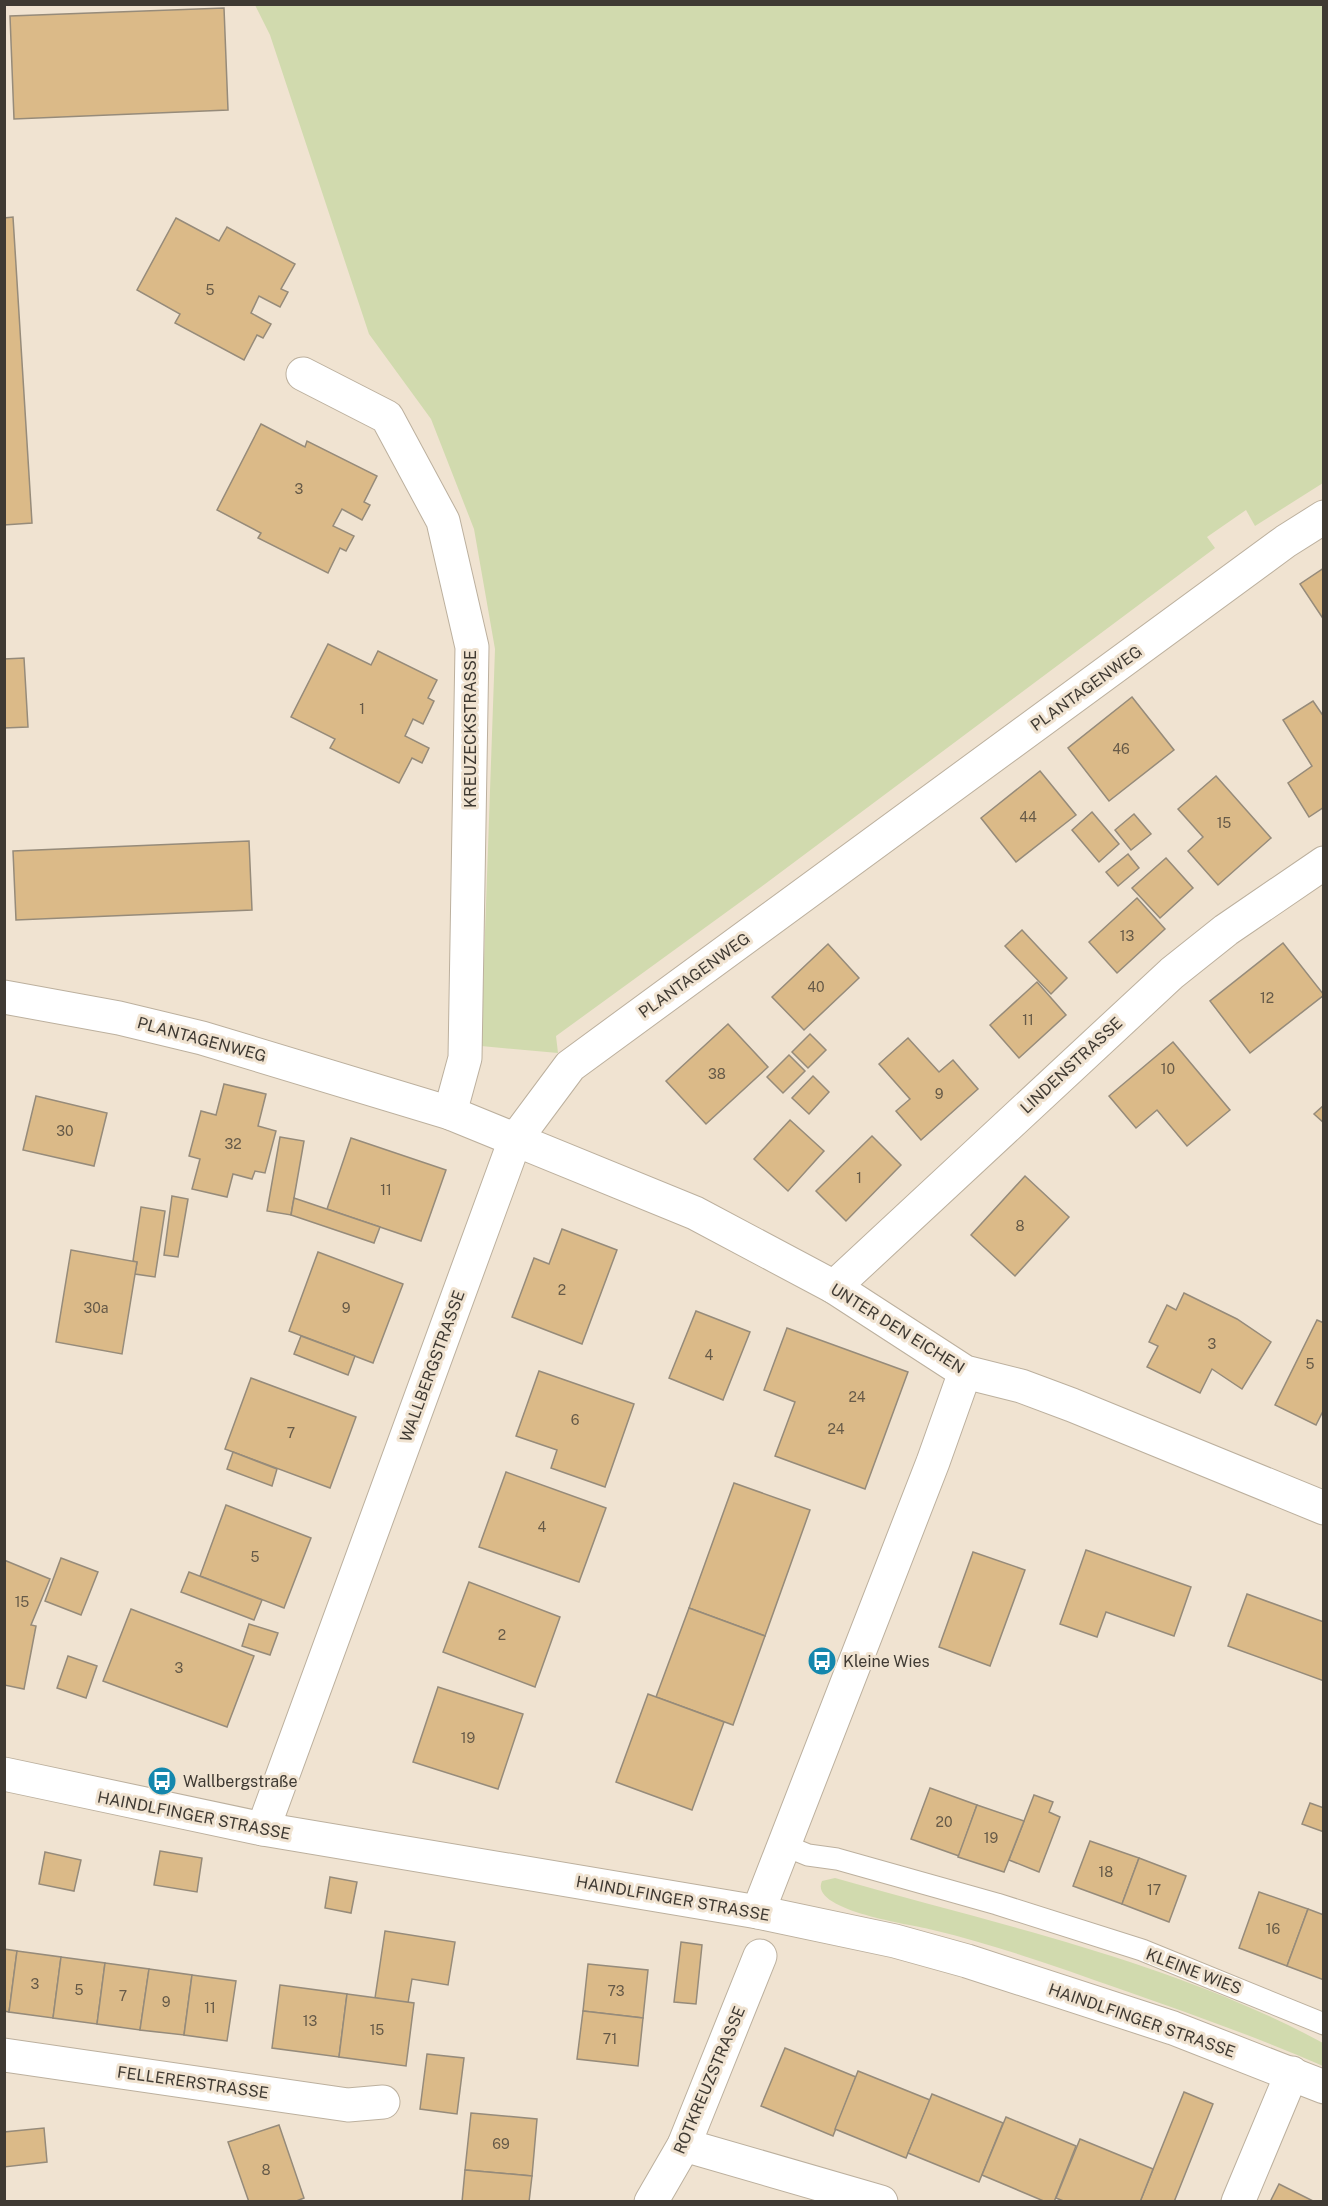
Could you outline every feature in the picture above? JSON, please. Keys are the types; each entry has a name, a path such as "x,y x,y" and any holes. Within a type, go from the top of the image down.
{"street":[{"name":"KREUZECKSTRASSE","path":"303,374 387,417 443,520 472,648 465,1058 450,1113"},
{"name":"PLANTAGENWEG","path":"4,997 120,1018 202,1038 450,1113 515,1140 570,1066 1286,541 1323,517"},
{"name":"LINDENSTRASSE","path":"834,1287 1172,973 1227,930 1323,862"},
{"name":"UNTER DEN EICHEN","path":"515,1140 695,1213 834,1287 965,1372 1021,1386 1072,1405 1323,1508"},
{"name":"WALLBERGSTRASSE","path":"263,1830 515,1140"},
{"path":"758,1912 786,1846 933,1462 965,1372"},
{"name":"HAINDLFINGER STRASSE","path":"4,1774 263,1830 758,1912 895,1941 967,1960 1173,2028 1323,2087"},
{"name":"ROTKREUZSTRASSE","path":"651,2202 684,2145 760,1956"},
{"name":"FELLERERSTRASSE","path":"4,2055 348,2105 382,2102"},
{"path":"1238,2202 1292,2073"},
{"path":"684,2145 881,2202"}],"lane":[{"name":"KLEINE WIES","path":"786,1846 808,1855 837,1859 997,1904 1142,1950 1323,2024"}],"green space":[{"path":"255,5 1323,5 1323,483 1255,526 1246,510 1207,537 1215,548 761,887 556,1036 558,1053 481,1046 495,649 474,529 431,419 369,334 270,35"},
{"path":"835,1878 1084,1947 1206,1989 1265,2014 1323,2043 1323,2066 1222,2026 1027,1957 980,1942 865,1915 846,1908 831,1901 822,1892 822,1881"}],"building":[{"path":"224,8 228,110 14,119 10,16"},
{"path":"13,217 32,523 4,525 4,218"},
{"path":"176,218 219,241 227,227 295,264 281,289 288,292 280,307 259,296 251,313 271,324 263,338 257,335 244,360 175,323 180,314 137,290"},
{"path":"261,424 305,447 307,441 377,476 364,502 370,505 362,520 342,509 333,526 354,536 346,551 340,548 328,573 258,538 261,533 217,510"},
{"path":"1324,568 1324,620 1300,584"},
{"path":"328,644 371,665 378,651 437,680 428,698 434,701 423,724 413,719 405,736 429,748 422,763 412,758 399,783 330,748 335,739 291,717"},
{"path":"24,658 28,727 4,728 4,659"},
{"path":"1132,697 1174,750 1109,801 1068,748"},
{"path":"1313,701 1324,717 1324,807 1309,817 1288,783 1312,766 1283,720"},
{"path":"1040,771 1076,815 1016,862 981,818"},
{"path":"1216,776 1271,838 1218,885 1188,851 1203,837 1178,809"},
{"path":"1092,812 1119,844 1099,862 1072,830"},
{"path":"1134,814 1151,834 1131,850 1115,830"},
{"path":"249,841 252,910 16,920 13,851"},
{"path":"1128,854 1139,868 1118,886 1106,872"},
{"path":"1166,858 1193,888 1160,918 1132,888"},
{"path":"1137,898 1165,929 1117,973 1089,942"},
{"path":"1022,930 1067,978 1051,994 1005,946"},
{"path":"1283,943 1324,995 1250,1053 1210,1001"},
{"path":"828,944 859,978 804,1030 772,997"},
{"path":"1037,982 1066,1015 1019,1058 990,1025"},
{"path":"728,1024 768,1067 706,1124 666,1081"},
{"path":"810,1034 826,1050 808,1068 792,1052"},
{"path":"908,1038 939,1072 953,1060 978,1089 921,1140 896,1111 910,1099 879,1064"},
{"path":"1173,1042 1230,1110 1187,1146 1157,1110 1136,1128 1109,1096"},
{"path":"789,1055 805,1071 783,1093 767,1077"},
{"path":"813,1076 829,1092 809,1114 792,1098"},
{"path":"224,1084 266,1094 258,1126 276,1131 265,1173 255,1171 252,1179 233,1174 227,1197 192,1189 200,1159 189,1156 201,1111 216,1115"},
{"path":"36,1096 107,1113 94,1166 23,1150"},
{"path":"1324,1105 1324,1123 1314,1114"},
{"path":"790,1120 824,1151 788,1191 754,1159"},
{"path":"872,1136 901,1165 846,1221 816,1191"},
{"path":"280,1137 304,1141 291,1215 267,1211"},
{"path":"351,1138 446,1170 421,1241 327,1209"},
{"path":"1025,1176 1069,1217 1015,1276 971,1235"},
{"path":"172,1196 188,1199 178,1257 164,1255"},
{"path":"294,1198 380,1227 374,1243 291,1215"},
{"path":"141,1207 165,1211 155,1277 135,1274 137,1262 133,1261"},
{"path":"562,1229 617,1250 582,1344 512,1317 534,1258 549,1264"},
{"path":"71,1250 137,1262 122,1354 56,1342"},
{"path":"318,1252 403,1284 373,1363 289,1331"},
{"path":"1184,1293 1237,1319 1271,1342 1242,1389 1212,1369 1200,1393 1147,1367 1158,1346 1149,1342 1167,1305 1176,1310"},
{"path":"696,1311 750,1332 723,1400 669,1378"},
{"path":"1317,1320 1324,1323 1324,1409 1316,1425 1275,1405"},
{"path":"787,1328 908,1372 865,1489 775,1456 795,1402 764,1390"},
{"path":"301,1336 355,1356 348,1375 294,1354"},
{"path":"539,1371 634,1404 605,1487 551,1468 557,1450 516,1436"},
{"path":"251,1378 356,1417 330,1488 225,1449"},
{"path":"233,1452 277,1469 272,1486 227,1469"},
{"path":"506,1472 606,1508 579,1582 479,1547"},
{"path":"734,1483 810,1510 765,1636 689,1608"},
{"path":"226,1505 311,1538 284,1608 200,1576"},
{"path":"1086,1550 1191,1587 1174,1636 1106,1612 1097,1637 1060,1624"},
{"path":"973,1552 1025,1570 990,1666 939,1647"},
{"path":"61,1558 98,1572 81,1615 45,1601"},
{"path":"4,1560 50,1579 31,1625 36,1626 24,1689 4,1685"},
{"path":"189,1572 262,1600 254,1620 181,1592"},
{"path":"469,1582 560,1617 535,1687 443,1652"},
{"path":"1247,1594 1324,1622 1324,1681 1228,1646"},
{"path":"689,1608 765,1636 733,1725 656,1697"},
{"path":"131,1609 254,1656 227,1727 103,1681"},
{"path":"249,1624 278,1633 270,1655 242,1646"},
{"path":"68,1656 97,1666 86,1698 57,1688"},
{"path":"438,1687 523,1714 498,1789 413,1762"},
{"path":"648,1694 724,1722 692,1810 616,1782"},
{"path":"930,1788 977,1805 959,1856 911,1839"},
{"path":"1034,1795 1053,1802 1049,1812 1060,1817 1039,1872 1009,1860"},
{"path":"1310,1803 1324,1808 1324,1832 1302,1824"},
{"path":"977,1805 1024,1821 1004,1872 958,1857"},
{"path":"1090,1841 1139,1858 1122,1904 1073,1886"},
{"path":"160,1851 202,1858 197,1892 154,1885"},
{"path":"45,1852 81,1860 74,1891 39,1884"},
{"path":"1139,1858 1186,1876 1169,1922 1122,1904"},
{"path":"330,1877 357,1882 351,1913 325,1908"},
{"path":"1259,1892 1308,1909 1287,1966 1239,1948"},
{"path":"1308,1909 1324,1915 1324,1980 1287,1966"},
{"path":"385,1931 455,1942 448,1985 412,1979 408,2003 375,1998"},
{"path":"681,1942 702,1945 696,2004 674,2002"},
{"path":"4,1949 17,1951 9,2012 4,2011"},
{"path":"17,1951 61,1957 53,2018 9,2012"},
{"path":"61,1957 105,1963 97,2024 53,2018"},
{"path":"105,1963 149,1969 140,2030 97,2024"},
{"path":"588,1964 648,1970 643,2018 583,2011"},
{"path":"149,1969 192,1975 184,2035 140,2030"},
{"path":"192,1975 236,1981 227,2041 184,2035"},
{"path":"280,1985 347,1994 339,2057 272,2048"},
{"path":"347,1994 414,2003 406,2066 339,2057"},
{"path":"583,2011 643,2018 638,2066 577,2059"},
{"path":"785,2048 856,2077 833,2136 761,2106"},
{"path":"427,2054 464,2058 457,2114 420,2109"},
{"path":"858,2071 930,2100 906,2158 835,2129"},
{"path":"1184,2092 1213,2104 1174,2202 1140,2202"},
{"path":"932,2094 1003,2123 979,2182 908,2153"},
{"path":"471,2113 537,2119 532,2176 465,2170"},
{"path":"1006,2117 1076,2146 1054,2202 1046,2202 982,2175"},
{"path":"279,2125 304,2198 294,2202 249,2202 228,2142"},
{"path":"44,2128 47,2162 4,2167 4,2132"},
{"path":"1080,2139 1153,2169 1140,2202 1066,2202 1056,2198"},
{"path":"465,2170 532,2176 529,2202 462,2202"},
{"path":"1279,2184 1315,2202 1270,2202"}],"place":[{"name":"Kleine Wies","path":"822,1661"},
{"name":"Wallbergstraße","path":"162,1781"}]}
